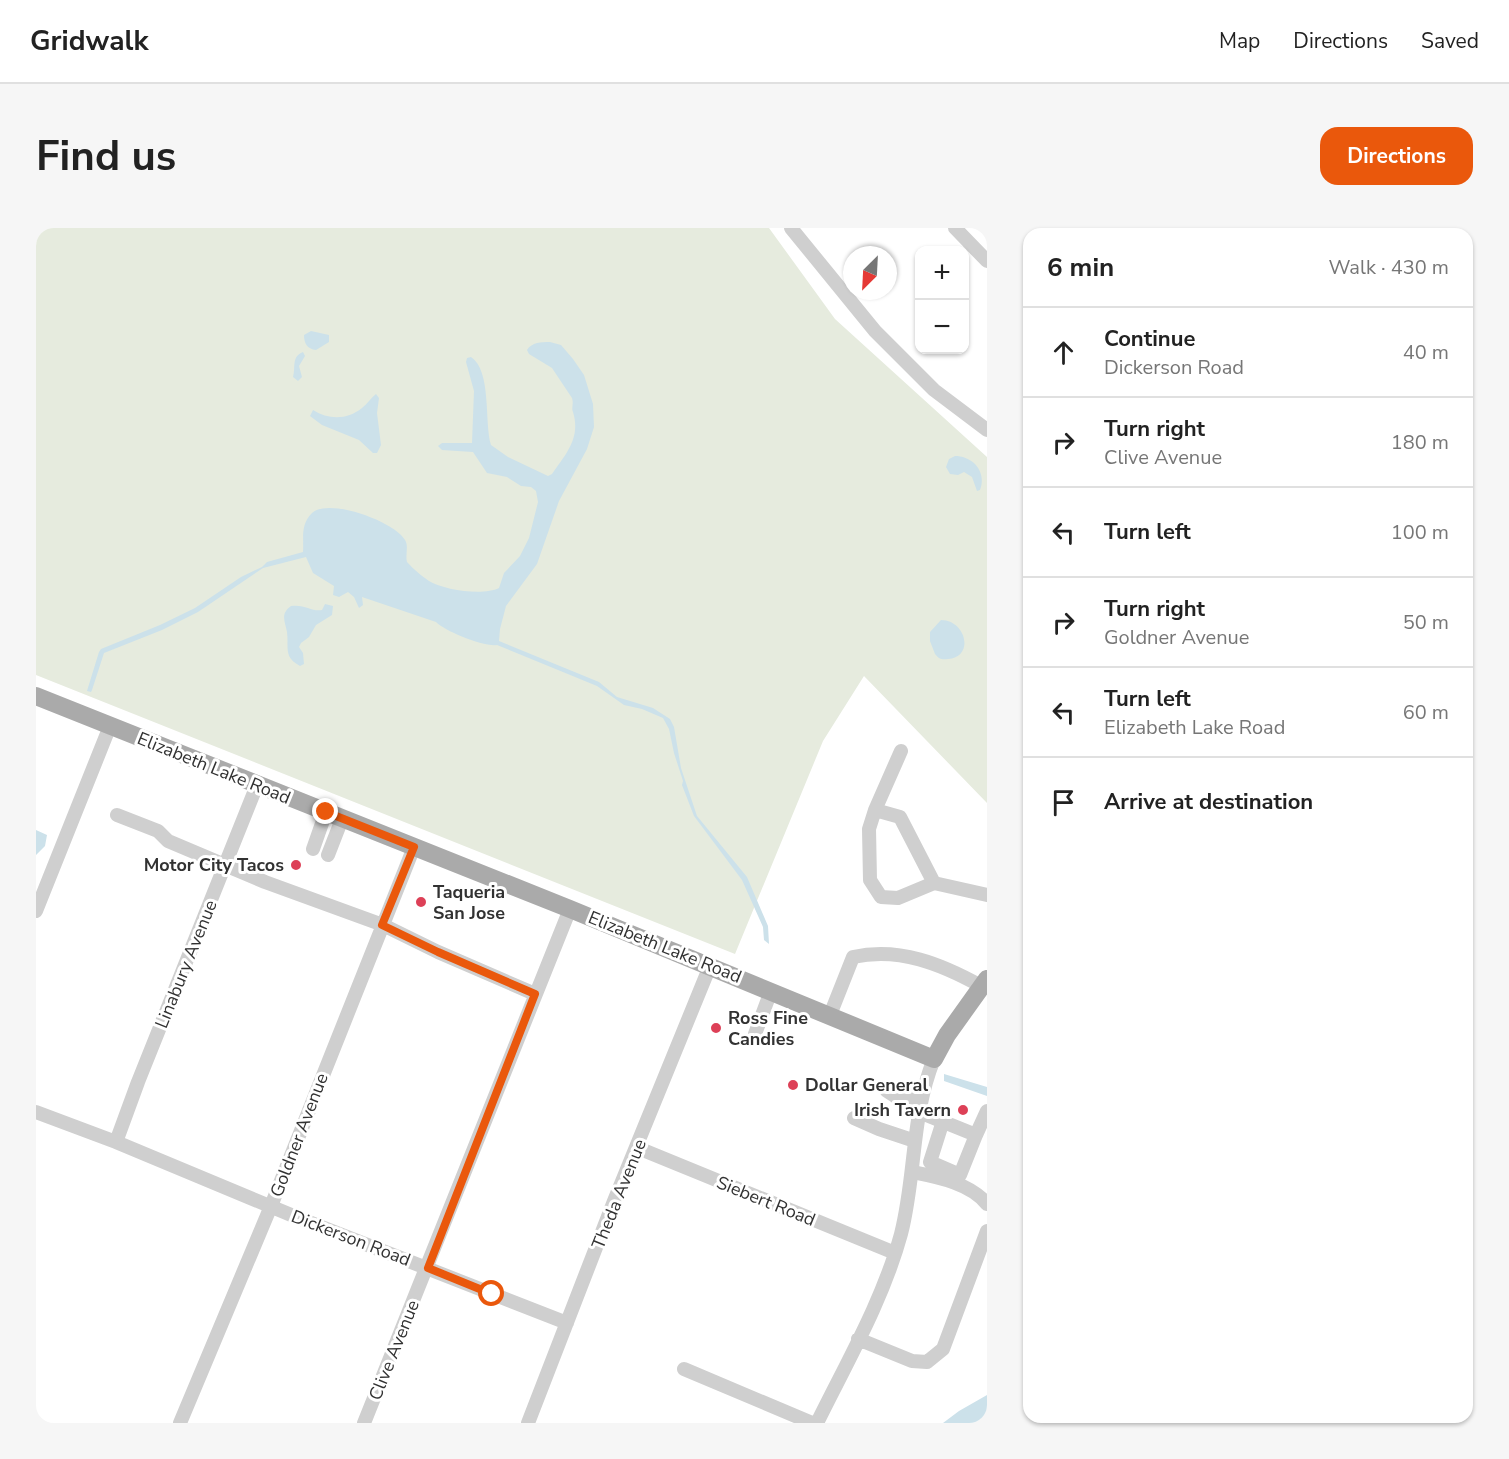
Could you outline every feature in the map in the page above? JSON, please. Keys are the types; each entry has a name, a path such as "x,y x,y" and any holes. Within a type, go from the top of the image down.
{"main road":[{"name":"Elizabeth Lake Road","path":"36,696 570,909 934,1059"},
{"path":"934,1059 947,1035 984,982"}],"street":[{"path":"791,228 875,331 933,390 987,430"},
{"path":"955,228 987,261"},
{"path":"36,911 110,726"},
{"path":"901,751 869,829 870,880 881,897 898,898 934,883 987,895"},
{"name":"Linabury Avenue","path":"116,1142 257,786"},
{"path":"875,810 900,817 934,883"},
{"path":"117,815 158,831 168,841 265,882 382,925 535,994"},
{"path":"313,849 334,815"},
{"path":"328,855 334,815"},
{"name":"Goldner Avenue","path":"180,1423 271,1206 414,847"},
{"name":"Clive Avenue","path":"364,1423 570,909"},
{"path":"830,1015 853,957 870,953 898,955 934,962 984,982"},
{"name":"Theda Avenue","path":"528,1423 710,966"},
{"path":"755,1034 771,991"},
{"path":"817,1423 858,1339 895,1253 907,1207 922,1096 934,1059"},
{"path":"922,1096 887,1091 919,1112 976,1135"},
{"path":"912,1172 960,1175 987,1111"},
{"name":"Dickerson Road","path":"36,1112 567,1323"},
{"path":"854,1118 915,1141"},
{"path":"942,1121 930,1162 987,1204"},
{"name":"Siebert Road","path":"638,1148 895,1253"},
{"path":"858,1339 912,1361 927,1362 943,1349 987,1231"},
{"path":"684,1369 812,1423"}],"shaded area":[{"path":"36,228 769,228 835,319 987,457 987,803 864,676 823,741 735,954 36,675"}],"water":[{"path":"311,331 329,335 329,342 316,350 308,347 304,335"},
{"path":"550,342 561,345 584,375 593,404 594,427 587,449 559,501 537,564 506,606 499,641 599,682 617,697 653,708 670,719 674,727 681,768 697,816 747,877 768,926 769,944 764,940 763,927 742,880 694,816 682,785 683,781 669,729 663,718 642,709 624,705 597,686 497,645 483,644 465,638 436,622 362,597 363,605 359,608 354,597 348,592 339,597 333,595 334,586 313,573 306,557 263,568 198,612 162,630 104,653 92,690 87,691 101,649 195,608 267,562 303,552 303,532 306,522 312,513 320,509 346,510 376,519 389,526 405,540 407,562 429,581 454,589 474,592 499,588 504,573 520,556 529,538 538,502 536,491 531,487 521,486 507,477 487,473 473,452 442,450 438,446 442,443 472,443 474,391 466,362 467,358 471,357 478,364 485,385 491,445 508,457 548,476 552,474 571,445 574,438 575,421 572,398 552,368 529,354 527,350 534,344"},
{"path":"303,352 305,356 299,366 302,377 298,381 293,377 295,363 299,354"},
{"path":"376,394 379,398 377,413 381,445 377,453 373,453 359,440 322,425 310,416 313,410 332,417 350,415 362,408"},
{"path":"955,456 967,459 977,466 982,477 980,490 977,491 972,477 964,472 958,475 950,474 946,467 949,459"},
{"path":"325,604 333,606 332,615 316,625 309,637 301,643 299,647 303,653 304,664 300,666 289,656 285,612 291,606 322,610"},
{"path":"941,620 956,626 964,639 962,652 956,657 942,659 935,654 930,641 930,632"},
{"path":"36,830 47,835 45,846 36,855"},
{"path":"944,1074 987,1087 987,1096 944,1081"},
{"path":"987,1395 987,1423 943,1423 959,1411"}],"place":[{"name":"Motor City Tacos","path":"296,865"},
{"name":"Taqueria San Jose","path":"421,902"},
{"name":"Ross Fine Candies","path":"716,1028"},
{"name":"Dollar General","path":"793,1085"},
{"name":"Irish Tavern","path":"963,1110"}],"route":[{"path":"326,812 414,847 382,925 535,994 428,1268 492,1294"}]}
